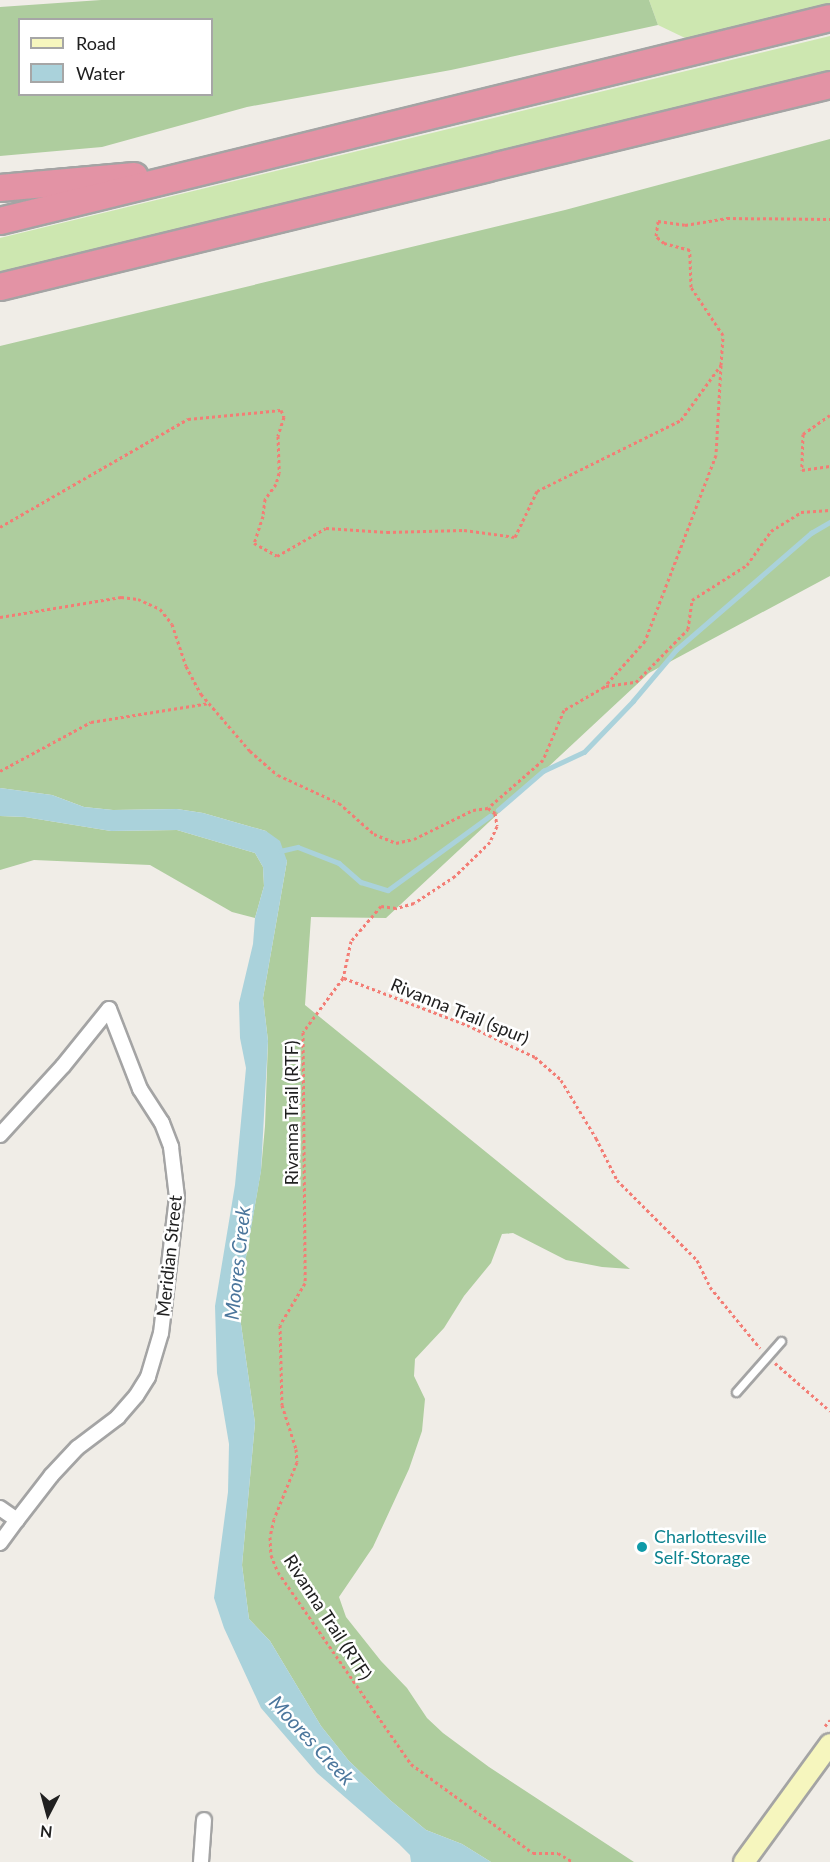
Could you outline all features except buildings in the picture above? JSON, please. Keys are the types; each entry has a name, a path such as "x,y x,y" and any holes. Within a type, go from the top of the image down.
{"highway":[{"path":"0,221 830,18"},
{"path":"0,287 830,85"},
{"path":"0,188 104,177 195,173"}],"main road":[{"path":"744,1862 830,1744"}],"street":[{"name":"Meridian Street","path":"0,1135 63,1066 109,1009 140,1089 162,1123 168,1139 175,1172 177,1197 161,1333 148,1377 118,1417 77,1448 51,1476 0,1543"},
{"path":"0,1508 17,1520"},
{"path":"201,1862 204,1820"}],"lane":[{"path":"736,1392 781,1341"}],"path":[{"path":"0,617 121,597 138,599 160,609 172,624 186,666 210,703 250,751 279,775 339,803 374,834 396,843 414,839 473,810 488,808 543,759 564,710 604,687 645,641 716,455 723,335 691,287 690,250 664,243 656,236 658,221 686,225 727,218 830,219"},
{"path":"0,527 188,419 281,410 284,417 278,436 279,473 276,484 265,499 263,516 254,543 277,555 326,528 387,532 464,530 515,537 537,491 681,420 721,365"},
{"path":"830,415 803,434 802,470 830,466"},
{"path":"604,687 636,682 688,629 692,600 747,565 771,531 801,512 830,510"},
{"path":"0,771 91,722 210,703"},
{"name":"Rivanna Trail (RTF)","path":"488,808 495,813 497,826 490,842 455,876 414,903 396,908 381,906 351,941 343,978 303,1032 305,1282 280,1325 282,1405 296,1449 297,1462 274,1519 270,1537 271,1555 278,1572 411,1764 533,1853 558,1853 573,1862"},
{"name":"Rivanna Trail (spur)","path":"343,978 467,1025 535,1057 561,1080 596,1138 617,1180 697,1260 710,1287 767,1356 830,1411"}],"green space":[{"path":"101,0 649,0 658,25 451,70 247,107 102,147 0,156 0,7"},
{"path":"649,0 830,0 830,18 708,49 658,25"},
{"path":"830,36 830,78 0,280 0,238"},
{"path":"830,139 830,576 649,673 386,918 311,917 305,1005 630,1269 602,1267 566,1260 513,1233 502,1234 491,1263 464,1296 444,1328 415,1359 414,1376 425,1399 422,1431 409,1469 373,1547 339,1597 346,1617 381,1661 407,1688 427,1718 443,1733 489,1767 634,1862 491,1862 462,1844 426,1830 349,1761 321,1726 270,1641 249,1619 242,1565 255,1423 238,1303 261,1170 265,1126 268,1041 263,998 287,861 266,831 203,813 177,809 113,810 84,807 52,795 0,788 0,346 565,210"},
{"path":"0,816 25,817 111,831 177,830 255,853 263,867 264,886 255,918 232,912 150,865 34,860 0,870"}],"water":[{"name":"Moores Creek","path":"0,788 52,795 84,807 113,810 177,809 203,813 266,831 280,841 287,861 263,998 268,1041 261,1171 238,1303 255,1423 242,1565 249,1619 270,1641 321,1726 349,1761 426,1830 462,1844 491,1862 411,1862 410,1855 399,1844 317,1773 261,1708 224,1628 214,1598 228,1492 229,1444 217,1373 215,1306 235,1185 246,1068 240,1038 239,1003 253,944 255,918 264,886 263,867 255,853 177,830 111,831 25,817 0,816"}],"waterway":[{"path":"498,810 543,771 584,752 633,701 676,650 811,533 830,522"},
{"path":"280,851 298,847 339,863 361,882 388,890 490,816"}],"place":[{"name":"Charlottesville Self-Storage","path":"642,1547"}]}
